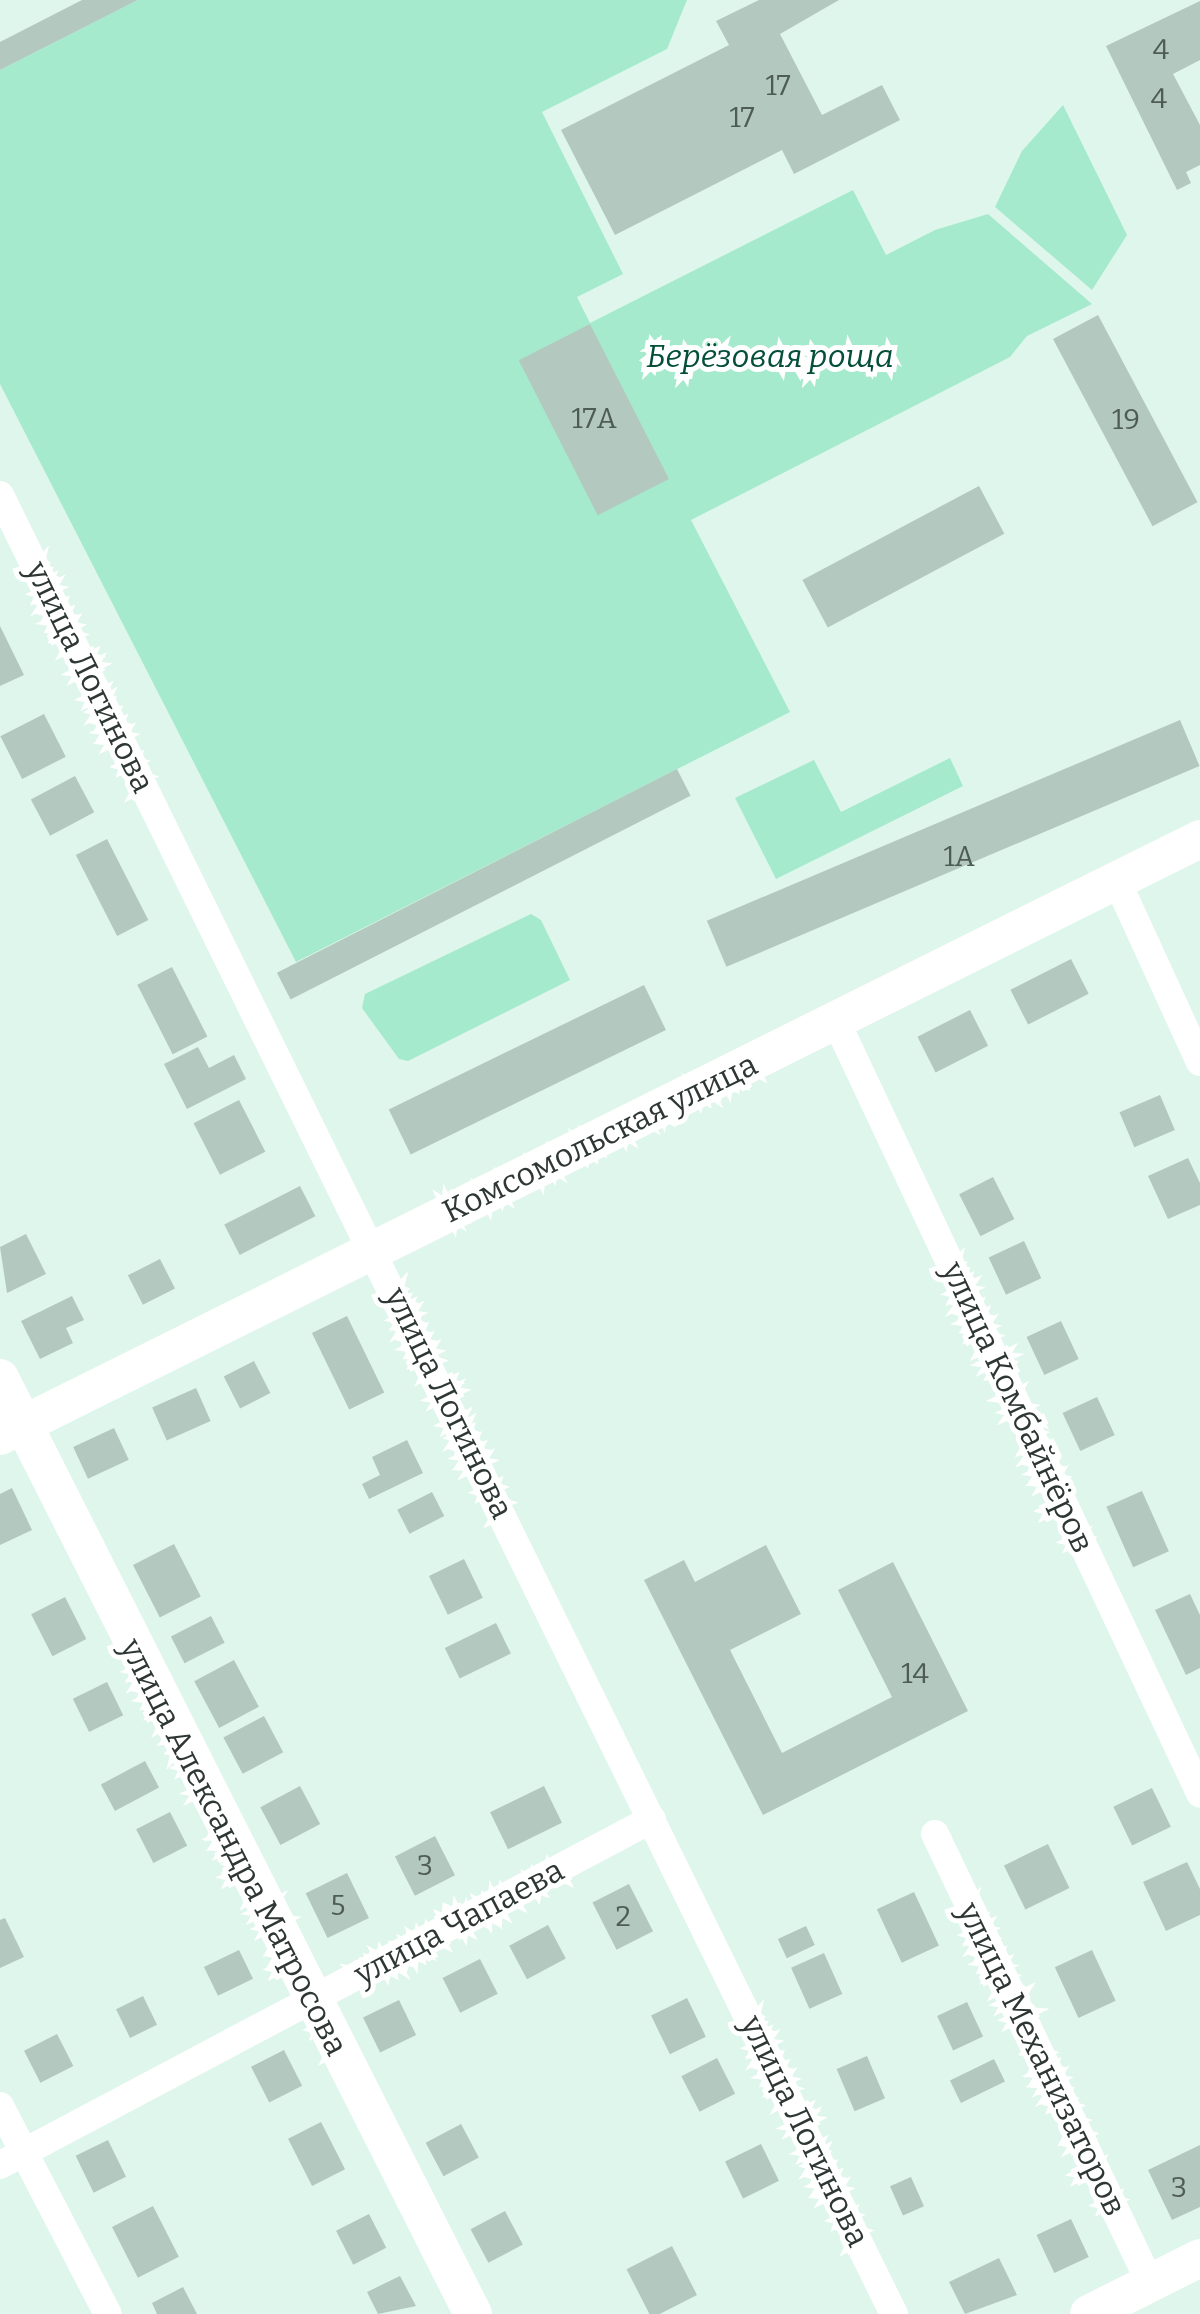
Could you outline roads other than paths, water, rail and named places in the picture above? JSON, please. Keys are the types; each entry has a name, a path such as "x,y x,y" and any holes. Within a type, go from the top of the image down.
{"street":[{"name":"улица Логинова","path":"0,495 894,2314"},
{"name":"Комсомольская улица","path":"12,1430 1200,839"},
{"path":"1117,881 1200,1062"},
{"name":"улица Комбайнёров","path":"836,1021 1200,1793"},
{"name":"улица Александра Матросова","path":"0,1378 12,1430 472,2314"},
{"name":"улица Чапаева","path":"0,2165 652,1819"},
{"name":"улица Механизаторов","path":"935,1834 1150,2283"},
{"path":"0,2106 28,2152 108,2314"},
{"path":"1089,2314 1200,2258"}],"park label":[{"name":"Берёзовая роща","path":"770,356"}]}
